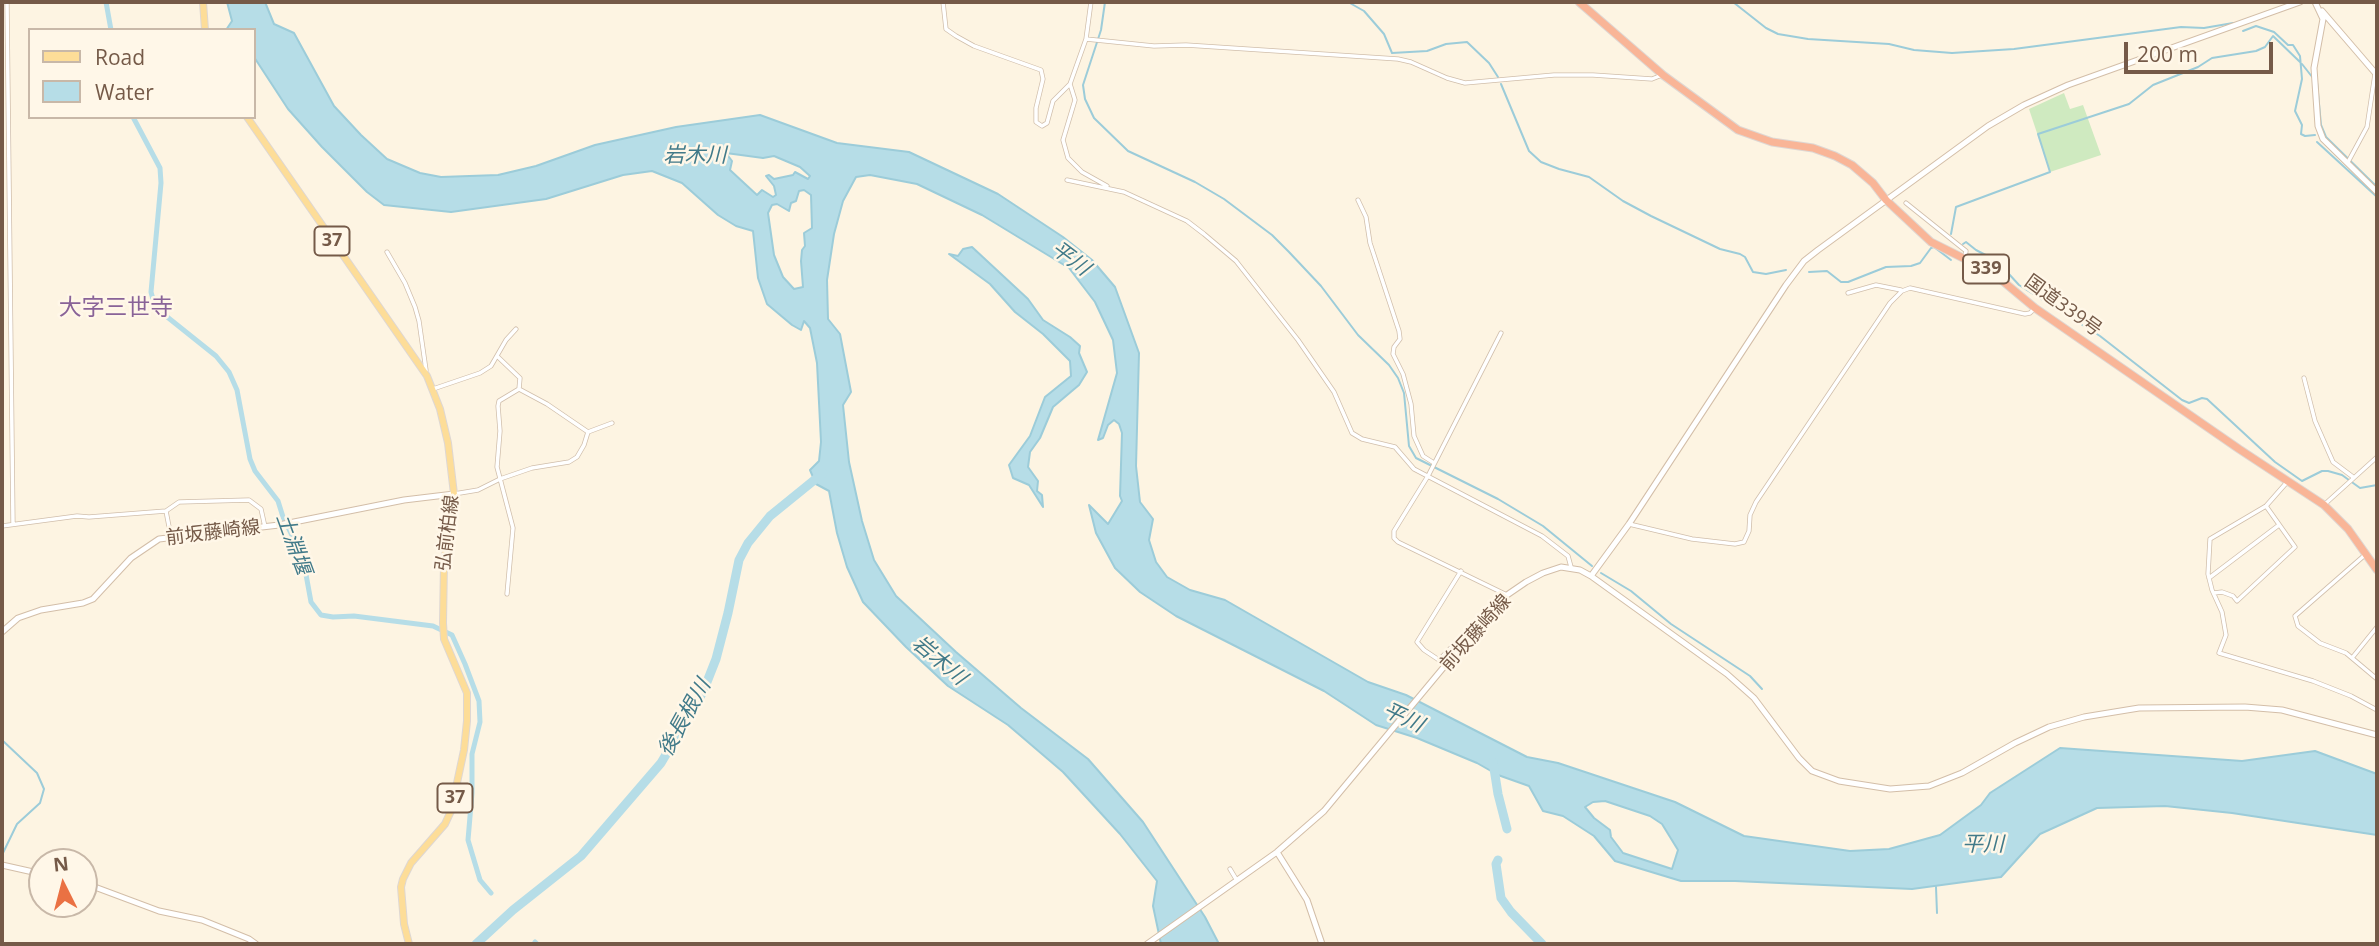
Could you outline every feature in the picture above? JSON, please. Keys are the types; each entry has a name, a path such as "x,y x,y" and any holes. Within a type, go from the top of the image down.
{"highway":[{"name":"国道339号","path":"1579,2 1589,5 1663,75 1738,130 1772,142 1813,148 1843,160 1863,174 1886,200 1931,242 1993,273 2035,308 2324,505 2348,528 2377,570"}],"main road":[{"path":"203,2 205,28"},
{"path":"1591,576 1629,524 1804,261 1988,126 2024,105 2068,85 2300,2"},
{"path":"2315,2 2376,74"},
{"path":"2320,8 2323,19 2314,68 2318,126 2323,139 2377,192"},
{"name":"弘前柏線","path":"248,119 426,376 433,389 449,451 454,494 444,562 443,623 444,639 467,693 465,742 451,811 440,830 411,863 403,878 403,912 409,944"},
{"name":"前坂藤崎線","path":"2,632 18,618 41,610 93,599 131,558 152,542 171,537 279,525 404,500 454,494"},
{"path":"1571,567 1591,576 1727,674 1754,698 1812,771 1839,781 1890,789 1929,786 1962,774 2049,727 2084,717 2139,708 2233,707 2282,710 2377,734"},
{"name":"前坂藤崎線","path":"1147,944 1277,852 1324,811 1483,619 1507,595 1543,573 1571,567"},
{"path":"1277,852 1307,900 1322,944"},
{"path":"2,865 28,871"},
{"path":"98,888 159,911 202,920 256,944"}],"street":[{"path":"7,2 13,524"},
{"path":"943,2 946,29 956,36 974,46 1041,70 1035,119 1042,126 1047,123 1053,101 1070,84 1086,38 1091,2"},
{"path":"1086,38 1154,46 1186,45 1398,59 1465,83 1554,75 1652,79 1663,75"},
{"path":"2347,164 2367,127 2376,74"},
{"path":"1070,84 1075,100 1063,141 1068,158 1082,172 1111,188 1187,221 1237,261 1334,392 1352,433 1362,439 1395,447 1413,469 1429,473 1542,536 1568,556 1571,567"},
{"path":"1067,180 1111,188"},
{"path":"1358,200 1366,217 1370,243 1399,331 1393,354 1403,374 1418,448 1423,456 1434,464"},
{"path":"1906,203 1966,251 1965,258"},
{"path":"387,252 405,283 417,314 426,376"},
{"path":"1848,293 1876,285 1902,291"},
{"path":"1629,524 1692,539 1735,544 1744,542 1756,502 1890,303 1902,291 1910,288 2025,314 2035,308"},
{"path":"433,389 480,373 492,366 506,340 516,329"},
{"path":"1501,333 1434,464 1394,531 1394,538 1507,595"},
{"path":"498,358 520,378 519,389"},
{"path":"2304,378 2315,421 2333,462 2353,477"},
{"path":"519,389 588,432"},
{"path":"507,594 513,528 496,456 500,431 499,401 519,389"},
{"path":"588,432 612,423"},
{"path":"454,494 478,490 532,468 569,462 584,445 588,432"},
{"path":"2324,505 2377,457"},
{"path":"2288,481 2266,506 2210,539 2209,578 2222,612 2226,635 2219,653 2313,681 2377,710"},
{"path":"2,526 77,516 166,511 178,502 249,500 261,509 265,527"},
{"path":"2213,593 2222,592 2233,596 2237,601 2295,547 2266,506"},
{"path":"166,511 171,537"},
{"path":"2209,578 2279,525"},
{"path":"2366,554 2295,616 2298,626 2320,643 2346,653 2377,679"},
{"path":"1461,570 1417,642 1439,660 1474,624 1483,619"},
{"path":"2352,658 2377,627"},
{"path":"1230,869 1237,879"}],"green space":[{"path":"2064,93 2070,109 2083,105 2101,155 2050,172 2029,109"}],"water":[{"path":"227,2 265,2 274,24 294,33 334,106 387,159 420,173 441,177 498,175 536,166 595,145 676,127 760,115 837,143 909,152 998,194 1063,237 1092,260 1115,287 1139,353 1136,466 1140,502 1153,519 1149,540 1156,562 1167,577 1190,590 1225,600 1368,682 1406,695 1527,757 1558,763 1675,802 1744,836 1850,851 1889,849 1940,835 1981,805 1990,793 2060,748 2242,761 2315,751 2377,774 2377,835 2232,813 2165,806 2097,808 2040,834 2001,877 1912,889 1681,881 1615,861 1594,836 1563,816 1543,811 1529,786 1498,775 1477,763 1417,738 1376,725 1324,691 1176,616 1140,592 1115,568 1096,533 1089,505 1108,524 1122,501 1122,433 1119,424 1114,420 1108,425 1103,438 1098,440 1117,373 1113,340 1095,302 1069,268 982,215 917,184 870,175 856,177 843,201 834,234 827,280 828,319 840,334 851,392 843,405 849,462 874,560 896,596 1021,708 1088,759 1143,822 1205,917 1219,944 1161,944 1153,906 1157,881 1120,834 1063,772 1008,725 948,686 863,602 847,567 829,491 816,484 810,470 819,461 821,442 817,363 810,328 804,321 801,330 792,325 767,304 758,278 753,231 736,226 718,215 682,183 652,171 623,175 546,199 451,212 384,205 367,192 322,147 288,109 256,60 256,28 227,28 232,21","holes":["726,153 763,158 774,156 800,167 810,176 808,179 795,172 793,175 774,179 766,176 774,186 776,195 773,197 762,190 757,195 730,170 732,161","804,190 811,195 812,228 804,233 805,246 801,261 803,287 794,289 783,277 774,255 768,213 772,205 777,204 789,211 799,191","1605,801 1650,816 1662,824 1678,850 1672,869 1623,853 1611,837 1610,830 1585,807 1593,802"]},
{"path":"972,247 1028,299 1043,320 1080,346 1079,353 1087,372 1079,385 1053,407 1040,438 1030,452 1028,467 1038,481 1037,491 1042,495 1043,507 1029,485 1013,478 1009,465 1030,436 1045,397 1071,376 1070,361 1043,334 1015,312 990,284 949,254 958,256 963,249"}],"waterway":[{"name":"土淵堰","path":"106,2 111,28"},
{"path":"1105,2 1101,30 1083,85 1085,99 1094,118 1128,151 1195,182 1224,199 1272,235 1289,252 1321,286 1358,335 1389,365 1398,378 1404,393 1409,446 1416,458 1498,499 1543,526 1592,566"},
{"path":"1348,2 1364,11 1384,34 1392,53 1427,51 1446,44 1467,42 1489,63 1498,77"},
{"path":"1733,2 1778,34 1808,39 1889,44 1914,50 1952,53 2014,49 2181,27 2204,28 2233,23"},
{"path":"2243,31 2256,26 2274,32 2288,45 2293,45 2300,56 2302,79 2295,111 2302,125 2301,134 2315,135"},
{"path":"1951,234 1956,207 2050,172 2038,134 2129,104 2153,85 2198,67 2212,58 2256,51 2265,47 2273,36 2300,62"},
{"path":"2302,64 2313,78"},
{"path":"2317,82 2321,125 2326,137 2377,187"},
{"path":"1501,84 1529,151 1541,162 1589,177 1623,201 1651,216 1720,249 1740,254 1745,257 1753,272 1766,274 1786,270"},
{"name":"土淵堰","path":"134,119 160,168 151,292 154,303 161,312 216,356 229,372 237,390 250,459 255,471 278,501 303,558 311,602 321,615 354,616 433,626 452,635 479,701 480,722 472,754 468,840 480,880 491,893"},
{"path":"2317,142 2377,197"},
{"path":"1963,244 1966,242 1997,261 2019,285 2100,336 2182,400 2189,403 2207,399 2275,462 2302,481 2322,471 2328,471 2342,475 2360,488 2377,485"},
{"path":"1809,272 1827,271 1841,282 1848,282 1886,267 1920,263 1934,247 1951,260"},
{"name":"後長根川","path":"476,944 513,910 581,856 661,763 703,692 716,659 739,560 748,543 770,516 823,473"},
{"path":"1601,573 1631,591 1671,624 1750,676 1762,689"},
{"path":"2,740 37,773 44,789 40,803 17,824 2,855"},
{"path":"1493,762 1507,829"},
{"path":"1498,860 1496,864 1501,898 1542,944"},
{"path":"1936,887 1937,913"}],"district":[{"name":"大字三世寺","path":"116,308"}],"water label":[{"name":"岩木川","path":"695,156"},
{"name":"平川","path":"1070,259"},
{"name":"岩木川","path":"939,661"},
{"name":"平川","path":"1403,718"},
{"name":"平川","path":"1983,845"}]}
